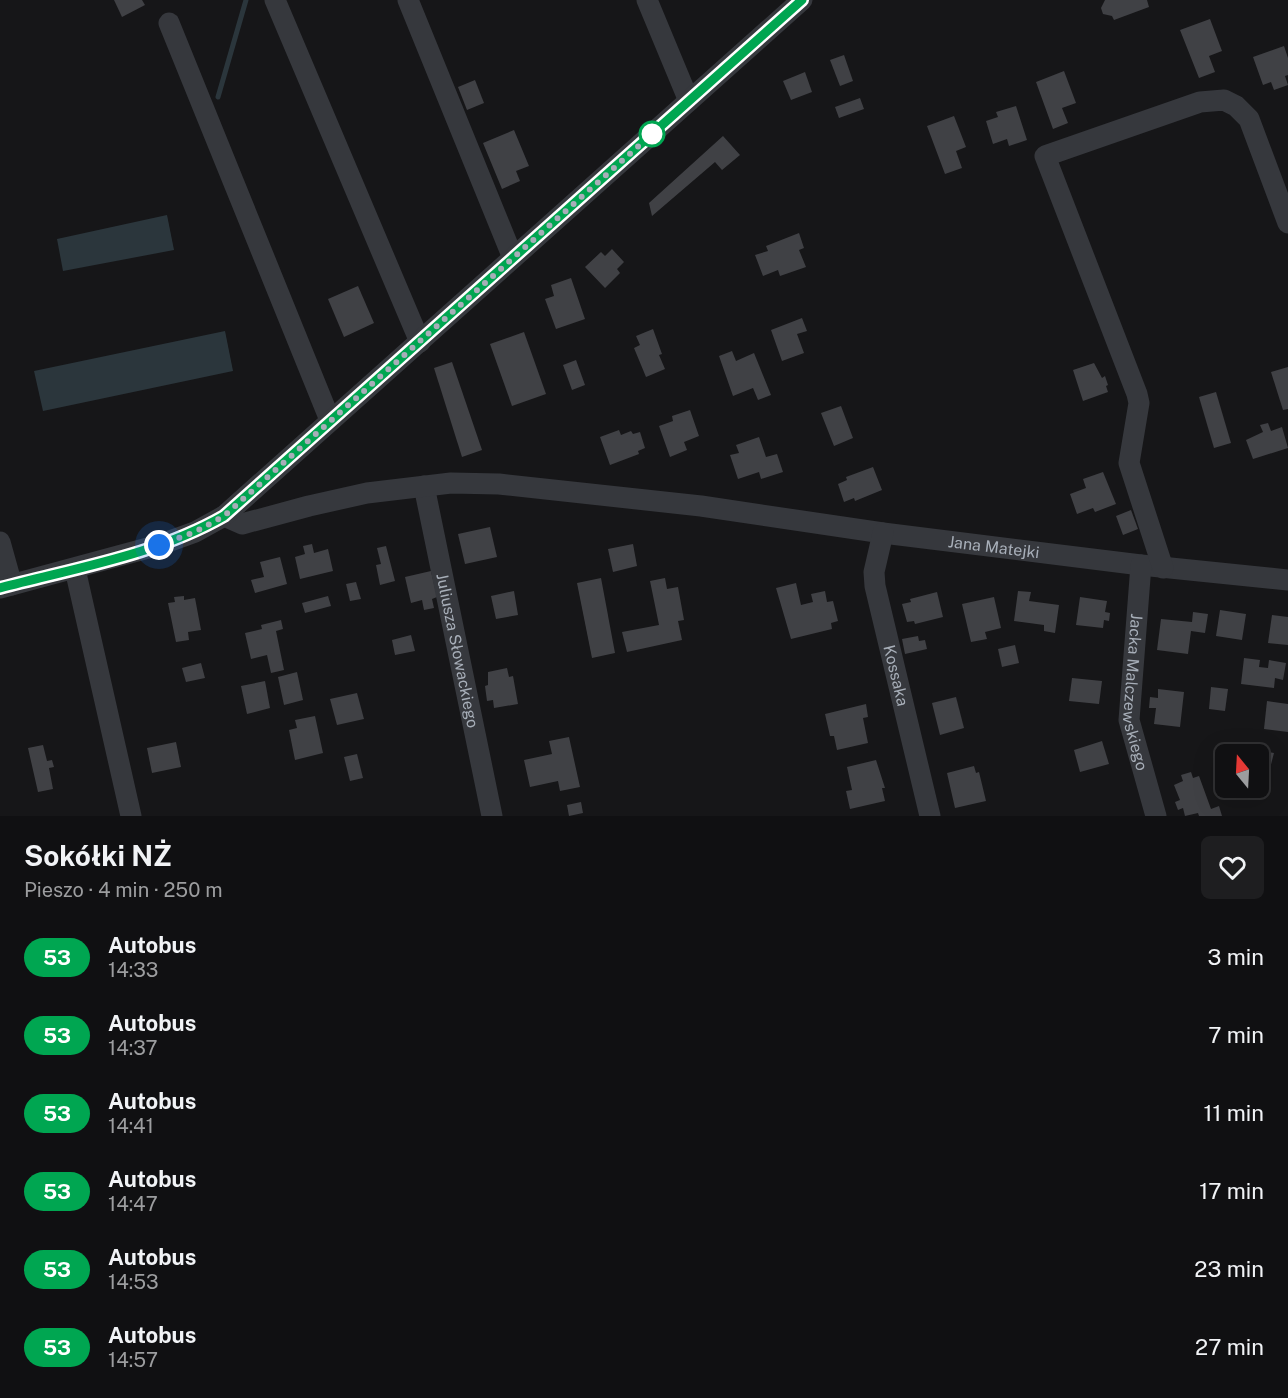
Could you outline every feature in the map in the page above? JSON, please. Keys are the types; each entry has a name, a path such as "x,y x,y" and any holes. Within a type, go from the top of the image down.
{"street":[{"path":"275,0 420,342"},
{"path":"408,0 513,258"},
{"path":"647,0 689,100"},
{"path":"0,542 6,586 168,542 195,532 224,516 802,0"},
{"path":"168,22 330,420"},
{"path":"1163,568 1129,463 1138,413 1137,394 1045,156 1200,102 1224,100 1241,110 1251,123 1288,223"},
{"name":"Jana Matejki","path":"424,486 451,483 500,484 701,506 883,533 1163,568 1288,580"},
{"path":"224,516 242,524 355,496 424,486"},
{"name":"Juliusza Słowackiego","path":"424,486 492,816"},
{"name":"Kossaka","path":"883,533 874,572 875,586 930,816"},
{"name":"Jacka Malczewskiego","path":"1141,565 1129,720 1156,816"},
{"path":"75,568 131,816"}],"shaded area":[{"path":"167,215 174,250 63,271 57,239"},
{"path":"225,331 233,371 43,411 34,371"}],"building":[{"path":"114,0 142,0 145,5 122,17"},
{"path":"1105,0 1147,0 1149,7 1114,20 1112,16 1103,14 1101,8"},
{"path":"1210,19 1222,51 1209,56 1215,72 1199,78 1180,30"},
{"path":"1284,46 1288,58 1288,75 1285,76 1288,85 1274,90 1271,82 1263,85 1253,57"},
{"path":"844,55 853,81 840,86 830,60"},
{"path":"1064,71 1076,103 1062,108 1068,123 1053,129 1036,82"},
{"path":"805,72 812,92 791,100 783,81"},
{"path":"475,80 484,103 467,110 458,87"},
{"path":"860,98 864,109 839,118 835,107"},
{"path":"1016,106 1027,140 1009,146 1007,139 993,144 986,121 998,117 996,112"},
{"path":"954,116 966,147 956,151 962,168 945,174 927,126"},
{"path":"514,130 529,166 516,171 520,181 502,189 483,143"},
{"path":"723,136 740,155 722,170 715,162 652,216 649,203"},
{"path":"799,233 804,248 799,250 806,267 780,276 778,270 763,276 755,255 768,251 766,246"},
{"path":"612,249 624,262 617,269 620,273 605,288 585,267 601,252 605,256"},
{"path":"571,278 585,319 556,329 545,299 554,296 551,285"},
{"path":"358,286 374,323 344,337 328,299"},
{"path":"802,318 807,331 797,334 804,353 782,361 771,330"},
{"path":"653,329 665,369 646,377 634,348 640,345 636,336"},
{"path":"524,332 546,394 512,406 490,344"},
{"path":"732,351 736,361 754,353 771,395 758,400 753,388 733,396 719,356"},
{"path":"576,360 585,385 572,390 563,365"},
{"path":"452,362 482,450 462,457 434,368"},
{"path":"1094,363 1102,378 1105,376 1108,392 1083,401 1073,370"},
{"path":"1288,367 1288,409 1283,410 1271,372"},
{"path":"1216,392 1231,443 1214,448 1199,397"},
{"path":"841,406 853,438 834,446 821,413"},
{"path":"690,410 699,436 684,442 687,450 670,457 659,426 673,421 672,416"},
{"path":"1268,423 1271,431 1282,427 1288,448 1253,459 1246,440 1263,432 1260,425"},
{"path":"619,430 621,435 631,431 633,434 640,432 645,448 638,451 639,454 610,465 600,437"},
{"path":"759,437 766,457 777,454 783,472 761,479 759,472 738,479 730,455 739,453 736,445"},
{"path":"873,467 882,490 855,501 854,498 844,502 838,484 847,480 846,477"},
{"path":"1103,472 1116,504 1095,512 1093,508 1077,514 1070,494 1086,488 1083,479"},
{"path":"1131,510 1138,529 1123,535 1116,516"},
{"path":"490,527 497,557 465,564 458,534"},
{"path":"312,544 314,553 328,549 333,571 300,579 295,557 305,554 303,546"},
{"path":"633,544 637,566 613,572 608,549"},
{"path":"386,546 395,581 380,585 376,565 381,564 377,548"},
{"path":"280,557 287,584 255,593 251,580 264,577 260,562"},
{"path":"431,571 437,597 432,599 434,608 424,610 422,600 411,603 405,577"},
{"path":"601,578 615,653 592,658 577,583"},
{"path":"665,578 667,589 678,587 684,620 678,621 682,640 627,652 622,632 659,625 650,581"},
{"path":"356,582 361,599 350,601 346,584"},
{"path":"796,583 801,605 813,602 811,594 825,591 827,602 833,601 838,621 831,623 832,629 791,639 776,588"},
{"path":"514,591 518,615 496,619 491,596"},
{"path":"1018,591 1031,592 1029,601 1059,605 1055,633 1044,631 1044,625 1014,621"},
{"path":"937,592 943,617 915,624 914,621 907,622 902,604 911,602 910,599"},
{"path":"184,596 184,600 195,598 201,630 188,632 189,640 176,642 168,603 175,602 174,597"},
{"path":"328,596 331,606 305,613 302,603"},
{"path":"994,597 1001,628 985,632 987,639 971,642 962,604"},
{"path":"1080,597 1107,601 1105,612 1110,613 1109,621 1104,620 1103,628 1076,625"},
{"path":"1220,610 1246,614 1242,640 1216,636"},
{"path":"1193,612 1208,614 1205,633 1191,631 1188,654 1157,650 1161,619 1192,622"},
{"path":"1272,615 1288,617 1288,645 1268,643"},
{"path":"281,620 283,629 276,631 284,670 271,673 267,655 251,659 245,633 262,629 261,625"},
{"path":"411,635 415,651 395,655 392,640"},
{"path":"918,636 919,641 925,640 927,649 905,654 902,639"},
{"path":"1015,645 1019,663 1002,667 998,649"},
{"path":"1244,658 1260,660 1259,667 1268,668 1269,660 1286,663 1283,680 1275,678 1274,688 1241,684"},
{"path":"201,663 205,678 186,682 182,668"},
{"path":"507,668 509,677 513,676 518,704 494,708 493,700 487,701 485,686 488,685 488,672"},
{"path":"297,672 303,700 284,705 278,677"},
{"path":"1072,678 1102,681 1099,704 1069,701"},
{"path":"265,681 270,708 247,714 241,686"},
{"path":"1211,687 1228,689 1225,711 1209,709"},
{"path":"1158,689 1184,692 1180,727 1154,724 1156,708 1149,708 1150,697 1158,698"},
{"path":"357,693 364,719 337,725 330,699"},
{"path":"956,697 964,728 940,735 932,703"},
{"path":"1267,701 1288,704 1288,732 1264,729"},
{"path":"866,704 868,717 863,718 868,743 837,750 834,736 830,736 825,714"},
{"path":"315,716 323,753 295,760 289,730 297,728 295,720"},
{"path":"569,737 580,787 560,791 558,781 530,787 524,760 552,754 549,741"},
{"path":"1102,741 1109,764 1080,772 1074,750"},
{"path":"176,742 181,767 152,773 147,748"},
{"path":"43,745 47,761 52,760 54,767 49,768 53,789 38,792 28,748"},
{"path":"1269,752 1274,753 1269,772"},
{"path":"357,754 363,778 350,781 344,757"},
{"path":"876,760 885,788 882,788 885,801 850,809 846,791 852,790 847,767"},
{"path":"974,766 976,773 979,772 986,801 955,808 947,773"},
{"path":"1191,772 1193,778 1199,776 1211,809 1219,806 1222,816 1199,816 1198,813 1185,816 1183,808 1178,810 1175,802 1180,800 1174,785 1183,781 1181,775"},
{"path":"581,802 583,813 569,816 567,805"}],"waterway":[{"path":"218,97 246,0"}],"bus line":[{"name":"53","path":"0,588 159,545 195,532 224,516 802,0"}],"route":[{"path":"159,545 195,532 224,516 652,134"}]}
